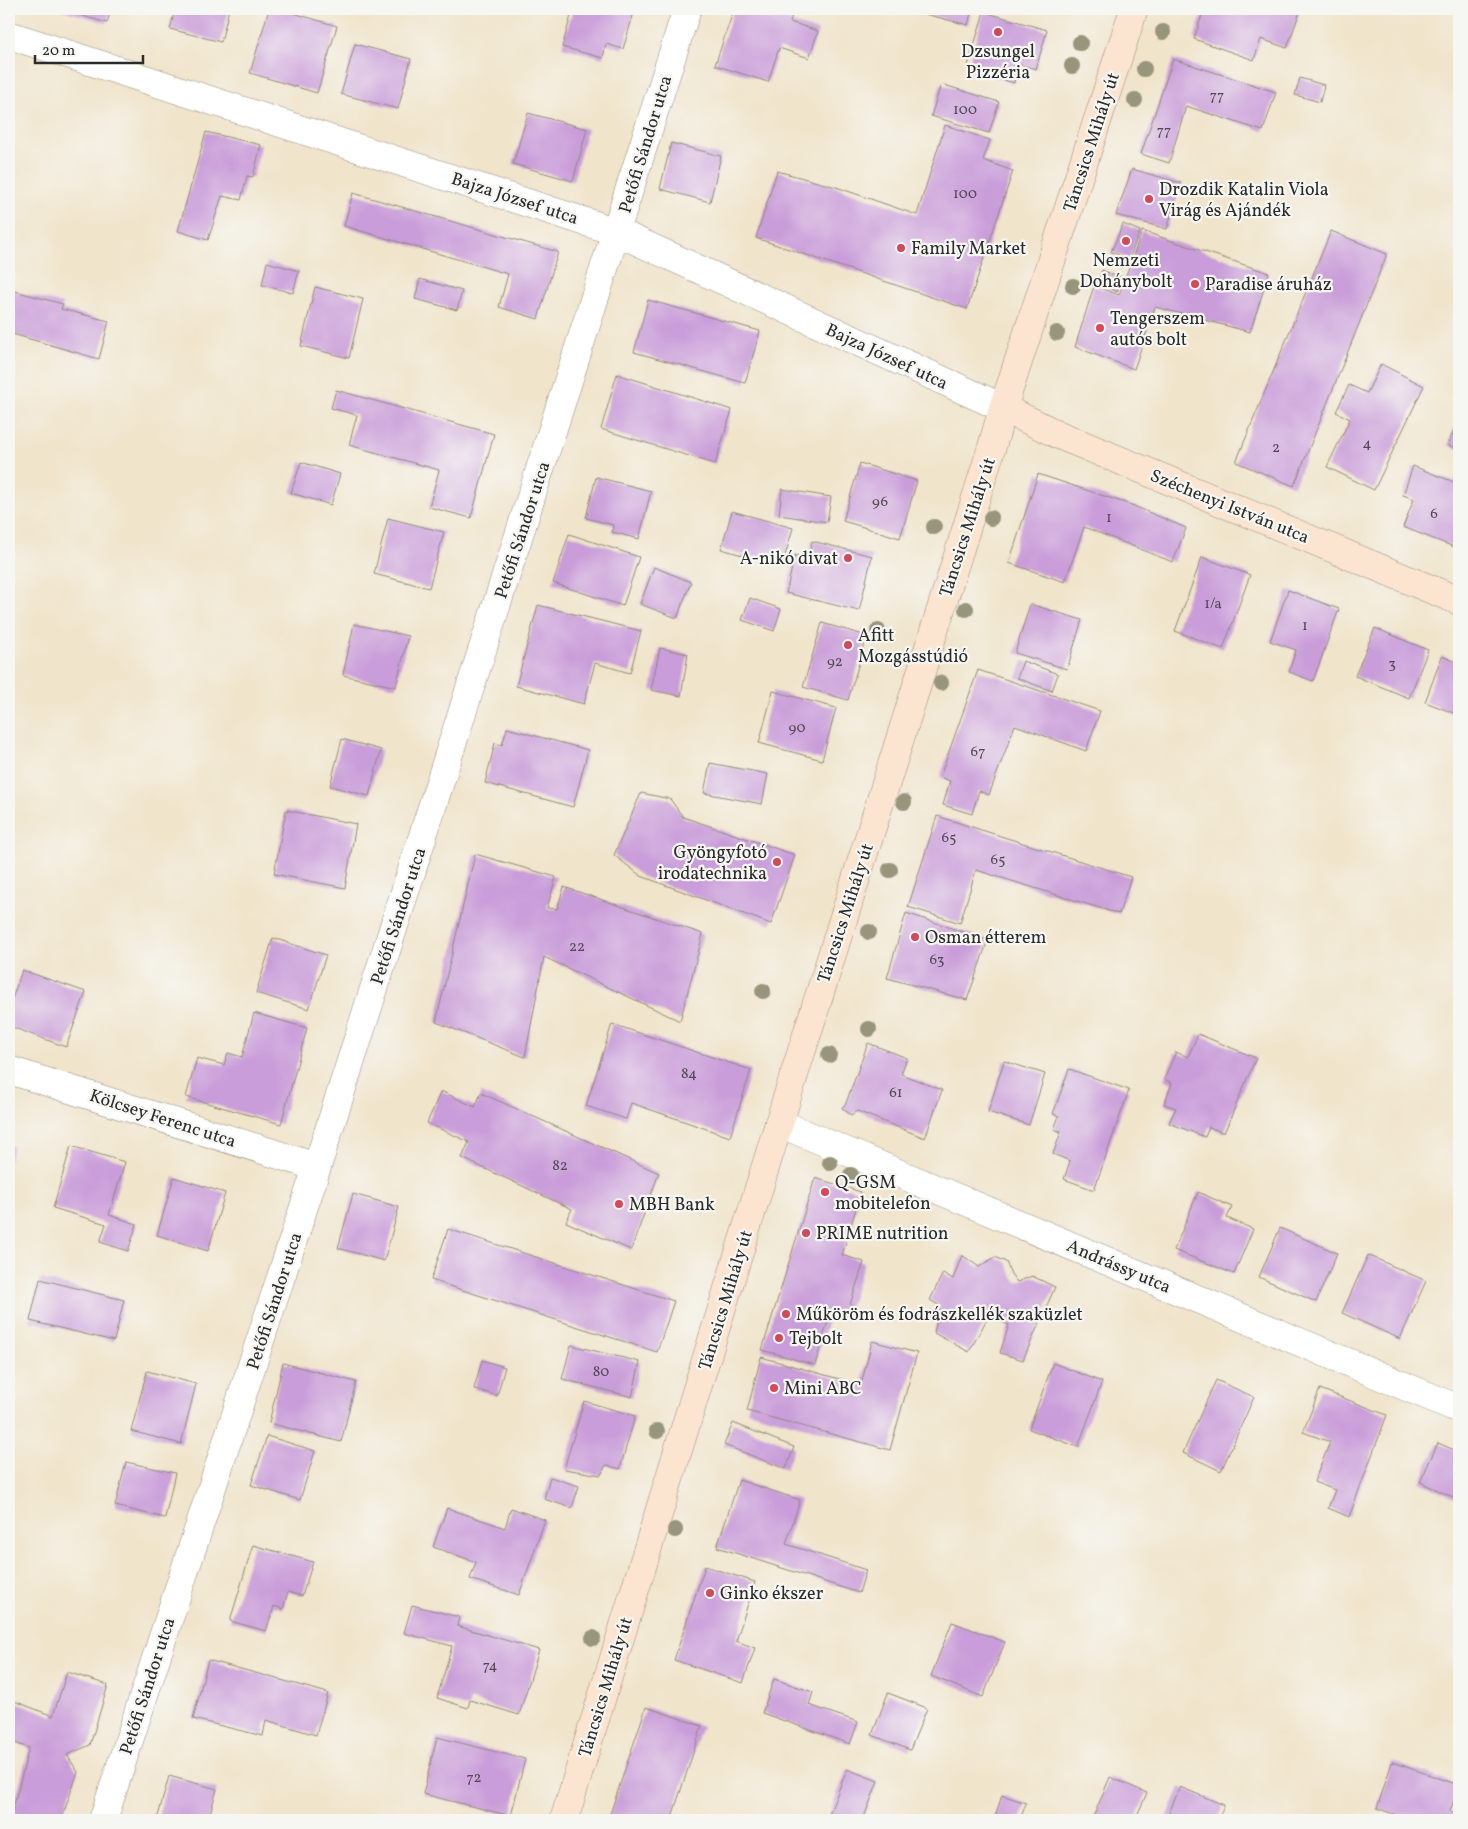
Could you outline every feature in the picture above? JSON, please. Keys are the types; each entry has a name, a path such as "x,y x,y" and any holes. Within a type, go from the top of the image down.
{"street":[{"name":"Petőfi Sándor utca","path":"103,1820 317,1167 687,9"},
{"name":"Táncsics Mihály út","path":"564,1820 779,1123 1003,408 1134,9"},
{"name":"Bajza József utca","path":"9,35 617,232 1003,408"},
{"name":"Széchenyi István utca","path":"1003,408 1059,435 1459,601"},
{"name":"Kölcsey Ferenc utca","path":"9,1070 317,1167"},
{"name":"Andrássy utca","path":"779,1123 1459,1409"}],"building":[{"path":"59,9 111,9 107,23"},
{"path":"175,9 229,9 221,42 170,29"},
{"path":"269,9 280,9 337,26 317,93 250,73"},
{"path":"573,9 635,9 623,49 606,44 603,58 562,47"},
{"path":"734,9 794,9 790,22 818,31 809,58 779,48 768,82 715,65"},
{"path":"914,9 972,9 968,25 913,11"},
{"path":"1204,9 1301,9 1287,48 1261,39 1254,60 1194,39"},
{"path":"984,12 1047,30 1036,69 1018,64 1014,83 967,69"},
{"path":"355,44 411,59 398,109 341,94"},
{"path":"1173,59 1276,92 1263,131 1186,106 1169,163 1141,154"},
{"path":"1300,78 1324,85 1320,102 1295,95"},
{"path":"941,84 999,102 989,133 931,116"},
{"path":"528,113 587,129 573,181 513,164"},
{"path":"945,125 990,140 983,160 1013,171 967,309 756,238 777,171 836,187 917,215"},
{"path":"206,132 261,145 253,177 247,176 241,200 222,196 208,240 178,231"},
{"path":"671,143 721,156 710,202 660,189"},
{"name":"Drozdik Katalin Viola Virág és Ajándék","path":"1132,169 1181,183 1167,229 1116,215"},
{"path":"353,193 558,252 538,319 499,307 508,274 344,226"},
{"name":"Nemzeti Dohánybolt","path":"1123,224 1140,231 1129,259 1111,252"},
{"name":"Paradise áruház","path":"1142,231 1269,273 1250,332 1155,307 1134,369 1075,347 1094,286 1119,295"},
{"path":"1331,231 1387,254 1294,486 1236,462"},
{"path":"267,262 299,271 293,293 262,285"},
{"path":"1102,270 1123,279 1117,292 1097,283"},
{"path":"420,279 462,291 457,310 415,299"},
{"path":"315,287 363,299 349,358 301,346"},
{"path":"11,290 63,304 61,309 109,321 99,359 9,333 9,298"},
{"path":"648,300 760,331 745,383 634,352"},
{"path":"1381,364 1424,386 1374,490 1327,467 1350,419 1336,412 1349,385 1367,393"},
{"path":"617,374 732,410 715,464 601,429"},
{"path":"336,390 494,434 471,518 429,507 439,470 349,445 357,415 331,408"},
{"path":"1459,417 1459,450 1448,445"},
{"path":"301,462 340,474 331,505 291,493"},
{"path":"860,463 917,481 900,538 843,521"},
{"path":"1413,466 1454,482 1459,469 1459,534 1454,547 1403,527 1414,499 1403,495"},
{"path":"1038,474 1134,506 1186,528 1173,562 1084,527 1065,582 1009,563"},
{"path":"596,477 651,491 639,539 612,532 613,525 586,518"},
{"path":"782,489 831,497 827,522 779,515"},
{"path":"732,511 793,528 782,566 721,549"},
{"path":"388,518 444,532 429,588 374,574"},
{"path":"569,534 639,557 623,606 553,583"},
{"path":"812,541 872,556 859,611 786,593 795,555 808,559"},
{"path":"1202,557 1250,575 1223,649 1175,631"},
{"path":"654,567 691,582 677,618 640,604"},
{"path":"1288,590 1339,609 1313,681 1289,672 1296,650 1270,641"},
{"path":"750,598 781,609 774,631 742,620"},
{"path":"1030,604 1082,620 1067,669 1015,653"},
{"path":"538,605 641,631 630,673 595,663 584,704 516,686"},
{"path":"822,623 867,636 848,700 803,687"},
{"path":"354,624 408,636 396,687 343,675"},
{"path":"1375,628 1428,650 1409,698 1355,676"},
{"path":"660,648 688,654 681,696 651,690"},
{"path":"1442,656 1459,663 1459,715 1425,702"},
{"path":"1023,661 1058,674 1052,691 1017,678"},
{"path":"978,670 1100,711 1086,751 1015,725 989,795 979,791 972,814 943,805 950,781 940,777"},
{"path":"773,691 836,708 822,760 759,743"},
{"path":"507,728 588,750 573,807 485,783 495,743 502,745"},
{"path":"342,739 381,750 369,796 330,786"},
{"path":"710,763 768,774 762,804 704,793"},
{"path":"641,793 670,799 683,817 795,855 771,924 641,876 614,855"},
{"path":"286,810 356,824 345,888 274,874"},
{"path":"937,816 1131,877 1119,914 976,870 960,923 908,907"},
{"path":"475,854 556,877 547,908 557,909 564,887 703,934 680,1021 544,957 525,1057 436,1022"},
{"path":"906,913 988,940 967,1000 887,978"},
{"path":"273,938 326,955 309,1009 256,993"},
{"path":"22,970 86,992 66,1047 9,1026 9,1008"},
{"path":"254,1013 307,1028 281,1124 186,1097 197,1058 224,1065 228,1053 242,1057"},
{"path":"612,1024 751,1070 730,1137 631,1103 626,1119 586,1106"},
{"path":"1198,1034 1256,1058 1224,1133 1209,1127 1205,1137 1169,1123 1176,1108 1164,1104 1172,1083 1164,1079 1176,1052 1188,1057"},
{"path":"868,1043 907,1058 901,1074 942,1090 925,1138 857,1111 851,1115 842,1108 846,1103"},
{"path":"1004,1061 1045,1074 1029,1125 988,1112"},
{"path":"1069,1069 1129,1090 1094,1190 1064,1179 1070,1161 1053,1154 1061,1132 1054,1129 1059,1116 1053,1114"},
{"path":"441,1091 475,1107 481,1093 659,1173 631,1250 566,1222 572,1209 462,1158 469,1142 427,1123"},
{"path":"9,1145 13,1146 9,1162"},
{"path":"71,1146 125,1162 109,1215 137,1224 128,1251 100,1242 106,1224 53,1208"},
{"path":"174,1177 225,1193 208,1251 157,1235"},
{"path":"815,1178 861,1192 842,1255 864,1262 845,1320 830,1314 815,1365 762,1350"},
{"path":"1198,1192 1232,1207 1227,1218 1253,1229 1234,1274 1174,1250"},
{"path":"353,1194 399,1207 384,1261 338,1248"},
{"path":"1280,1228 1337,1253 1316,1302 1259,1277"},
{"path":"448,1229 674,1301 657,1352 431,1280"},
{"path":"962,1255 979,1267 995,1257 1006,1262 1017,1282 1032,1276 1055,1287 1023,1360 1000,1353 1009,1325 988,1317 969,1352 934,1333 940,1306 930,1300 943,1273 953,1279"},
{"path":"1368,1255 1426,1281 1400,1339 1342,1313"},
{"path":"40,1279 124,1300 114,1341 30,1321"},
{"path":"872,1341 917,1353 890,1450 747,1411 761,1357 861,1385"},
{"path":"571,1345 640,1362 632,1397 562,1379"},
{"path":"482,1360 505,1367 497,1396 474,1389"},
{"path":"283,1363 356,1382 341,1442 269,1423"},
{"path":"1053,1363 1102,1382 1078,1447 1029,1429"},
{"path":"147,1371 196,1384 181,1444 131,1431"},
{"path":"1216,1380 1254,1397 1221,1471 1183,1453"},
{"path":"1320,1389 1387,1415 1349,1517 1328,1508 1335,1490 1314,1482 1330,1442 1303,1432"},
{"path":"584,1401 635,1416 620,1469 606,1465 601,1475 564,1469"},
{"path":"733,1423 794,1447 786,1469 724,1445"},
{"path":"267,1436 315,1451 300,1500 251,1485"},
{"path":"1438,1443 1459,1452 1459,1489 1455,1498 1420,1482"},
{"path":"126,1462 175,1473 165,1518 115,1506"},
{"path":"550,1477 579,1486 572,1508 544,1499"},
{"path":"739,1480 800,1500 786,1544 866,1570 859,1593 717,1547"},
{"path":"447,1508 505,1528 511,1508 545,1520 519,1595 470,1579 476,1562 433,1547"},
{"path":"253,1545 313,1562 302,1596 288,1592 283,1609 274,1606 266,1631 230,1621"},
{"path":"705,1566 755,1582 736,1641 755,1648 743,1683 674,1660"},
{"path":"412,1605 459,1617 457,1626 539,1650 519,1715 470,1700 468,1708 437,1698 452,1646 404,1633"},
{"path":"952,1622 1005,1642 983,1697 931,1676"},
{"path":"208,1660 328,1693 316,1735 266,1720 263,1736 193,1719"},
{"path":"67,1672 108,1685 90,1745 67,1755 78,1772 61,1820 10,1820 29,1748 9,1741 9,1699 53,1716"},
{"path":"774,1679 813,1692 809,1705 858,1722 850,1744 762,1713"},
{"path":"888,1693 927,1708 910,1750 872,1735"},
{"path":"646,1707 702,1726 671,1820 608,1820"},
{"path":"437,1737 525,1759 511,1816 423,1794"},
{"path":"1392,1762 1459,1785 1450,1812 1459,1815 1459,1820 1410,1820 1377,1808"},
{"path":"847,1769 878,1781 863,1820 827,1820"},
{"path":"169,1776 217,1789 208,1820 157,1820"},
{"path":"1110,1777 1147,1793 1135,1820 1092,1820"},
{"path":"1180,1787 1224,1805 1218,1820 1166,1820"},
{"path":"1002,1795 1026,1803 1020,1820 994,1820"}],"place":[{"name":"Dzsungel Pizzéria","path":"998,32"},
{"name":"Drozdik Katalin Viola Virág és Ajándék","path":"1149,199"},
{"name":"Nemzeti Dohánybolt","path":"1126,241"},
{"name":"Family Market","path":"901,248"},
{"name":"Paradise áruház","path":"1195,284"},
{"name":"Tengerszem autós bolt","path":"1100,328"},
{"name":"A-nikó divat","path":"848,558"},
{"name":"Afitt Mozgásstúdió","path":"848,645"},
{"name":"Gyöngyfotó irodatechnika","path":"777,862"},
{"name":"Osman étterem","path":"915,937"},
{"name":"Q-GSM mobitelefon","path":"825,1192"},
{"name":"MBH Bank","path":"619,1204"},
{"name":"PRIME nutrition","path":"806,1233"},
{"name":"Műköröm és fodrászkellék szaküzlet","path":"786,1314"},
{"name":"Tejbolt","path":"779,1338"},
{"name":"Mini ABC","path":"774,1388"},
{"name":"Ginko ékszer","path":"710,1593"}]}
